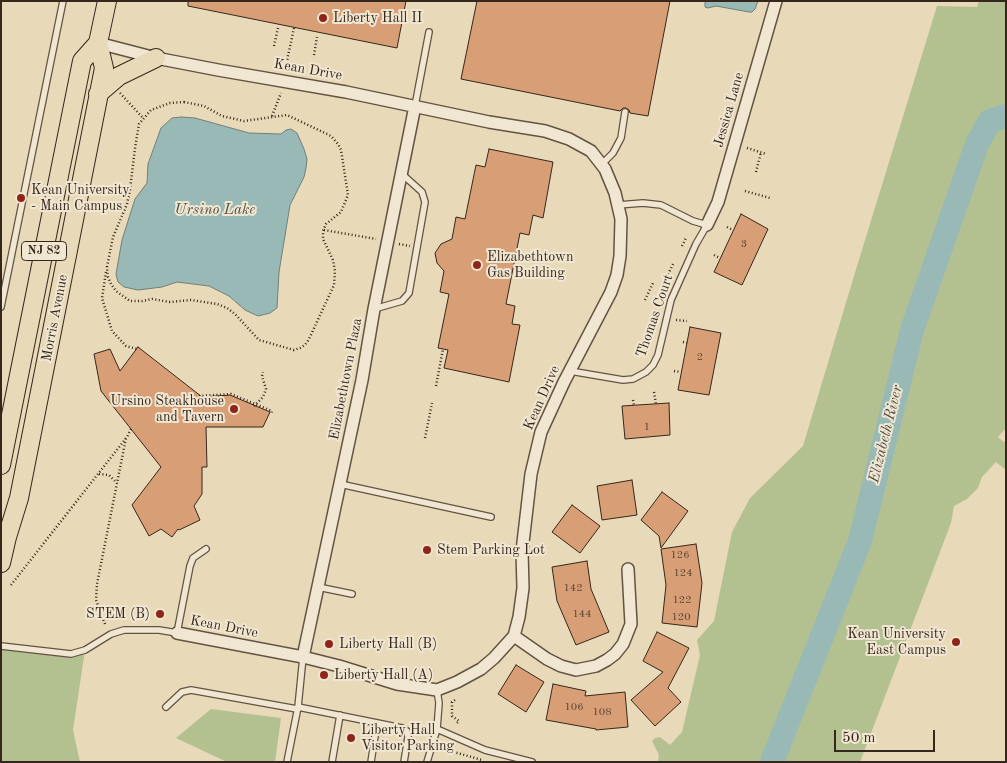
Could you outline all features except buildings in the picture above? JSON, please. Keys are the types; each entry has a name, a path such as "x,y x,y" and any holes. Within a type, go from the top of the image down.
{"main road":[{"name":"Morris Avenue","path":"1,563 6,537 19,498 104,68 98,43 107,1"},
{"name":"Morris Avenue","path":"1,465 82,61 98,43"},
{"path":"98,94 119,76 156,58"}],"street":[{"name":"Jessica Lane","path":"707,225 718,202 776,1"},
{"name":"Kean Drive","path":"98,43 156,58 415,106 545,132 568,139 591,152 602,164 612,185 621,219 617,275 611,292 541,432 531,474 522,551 524,588 519,617 514,636 494,658 481,669 437,690 397,684 303,657 177,633"},
{"name":"Elizabethtown Plaza","path":"303,657 340,484 415,106"},
{"path":"514,636 561,666 576,670 596,666 615,654 623,644 631,624 628,569"}],"lane":[{"path":"1,307 63,1"},
{"path":"415,106 429,32"},
{"path":"602,164 613,152 621,138 625,112"},
{"path":"374,309 402,302 409,293 425,202 422,192 402,174"},
{"path":"618,205 642,203 661,205 693,221 707,225"},
{"name":"Thomas Court","path":"570,371 623,380 633,379 646,372 653,365 658,355 671,300 696,244 707,225"},
{"path":"340,484 491,517"},
{"path":"177,633 190,566 193,558 206,549"},
{"path":"318,586 352,594"},
{"name":"Kean Drive","path":"1,646 71,654 85,650 111,634 124,630 159,630 177,633"},
{"path":"287,762 298,708 303,657"},
{"path":"166,706 182,692 191,690 402,728 407,731 408,737 404,762"},
{"path":"427,762 437,728 439,703 437,690"},
{"path":"332,762 340,716"},
{"path":"371,762 377,723"},
{"path":"437,728 485,750 532,762"}],"path":[{"path":"274,46 278,28"},
{"path":"272,117 280,94 294,28"},
{"path":"314,54 317,37"},
{"path":"116,89 143,118"},
{"path":"107,267 111,284 116,291 130,301 152,299 170,302 192,300 218,304 234,314 259,340 294,350 305,345 334,285 334,265 323,238 326,224 341,212 348,195 341,150 338,144 331,136 293,117 281,115 244,121 222,116 204,106 184,102 170,103 156,108 143,118 137,132 133,173 127,204 113,237 107,267 102,298 112,331 126,346 137,349"},
{"path":"745,147 766,154"},
{"path":"756,172 761,152"},
{"path":"745,191 770,198"},
{"path":"727,227 733,230"},
{"path":"324,230 380,240"},
{"path":"682,246 686,238"},
{"path":"399,244 411,246"},
{"path":"714,255 720,258"},
{"path":"662,287 674,262"},
{"path":"645,300 653,283"},
{"path":"436,386 443,349"},
{"path":"674,371 681,372"},
{"path":"255,405 263,397 266,389 262,376 263,372"},
{"path":"654,392 656,404"},
{"path":"200,396 231,394 272,411 271,414"},
{"path":"633,400 634,406"},
{"path":"425,438 432,403"},
{"path":"11,585 127,437 131,429"},
{"path":"105,624 96,600 97,584 127,437"},
{"path":"97,474 109,475 117,484"},
{"path":"455,700 452,702 452,716 459,721 456,724"},
{"path":"448,746 447,750 482,760 481,762"}],"green space":[{"path":"979,1 1006,1 1006,428 998,437 1004,442 1006,440 1006,470 996,462 982,477 978,488 967,499 954,506 951,523 860,762 658,762 659,755 652,741 660,737 670,745 682,732 700,655 697,640 714,621 732,532 750,498 803,446 937,6 977,7"},
{"path":"1,646 71,654 85,650 73,730 80,762 1,762"},
{"path":"211,709 281,718 275,762 227,762 176,738"}],"water":[{"path":"705,1 758,1 755,9 749,12 716,6 708,8 705,7"},
{"name":"Ursino Lake","path":"172,118 195,118 249,133 281,134 291,129 297,133 307,159 306,168 304,177 290,205 279,272 277,308 270,313 258,316 245,310 229,296 209,286 177,282 162,287 138,290 124,287 118,282 116,274 122,240 135,199 147,183 148,164 161,128"}],"waterway":[{"name":"Elizabeth River","path":"772,762 860,541 912,330 977,144 990,121 1006,116"}],"place":[{"name":"Liberty Hall II","path":"323,18"},
{"name":"Kean University - Main Campus","path":"21,198"},
{"name":"Elizabethtown Gas Building","path":"477,265"},
{"name":"Ursino Steakhouse and Tavern","path":"234,409"},
{"name":"Stem Parking Lot","path":"427,550"},
{"name":"STEM (B)","path":"160,614"},
{"name":"Kean University East Campus","path":"956,642"},
{"name":"Liberty Hall (B)","path":"329,644"},
{"name":"Liberty Hall (A)","path":"324,675"},
{"name":"Liberty Hall Visitor Parking","path":"351,738"}]}
